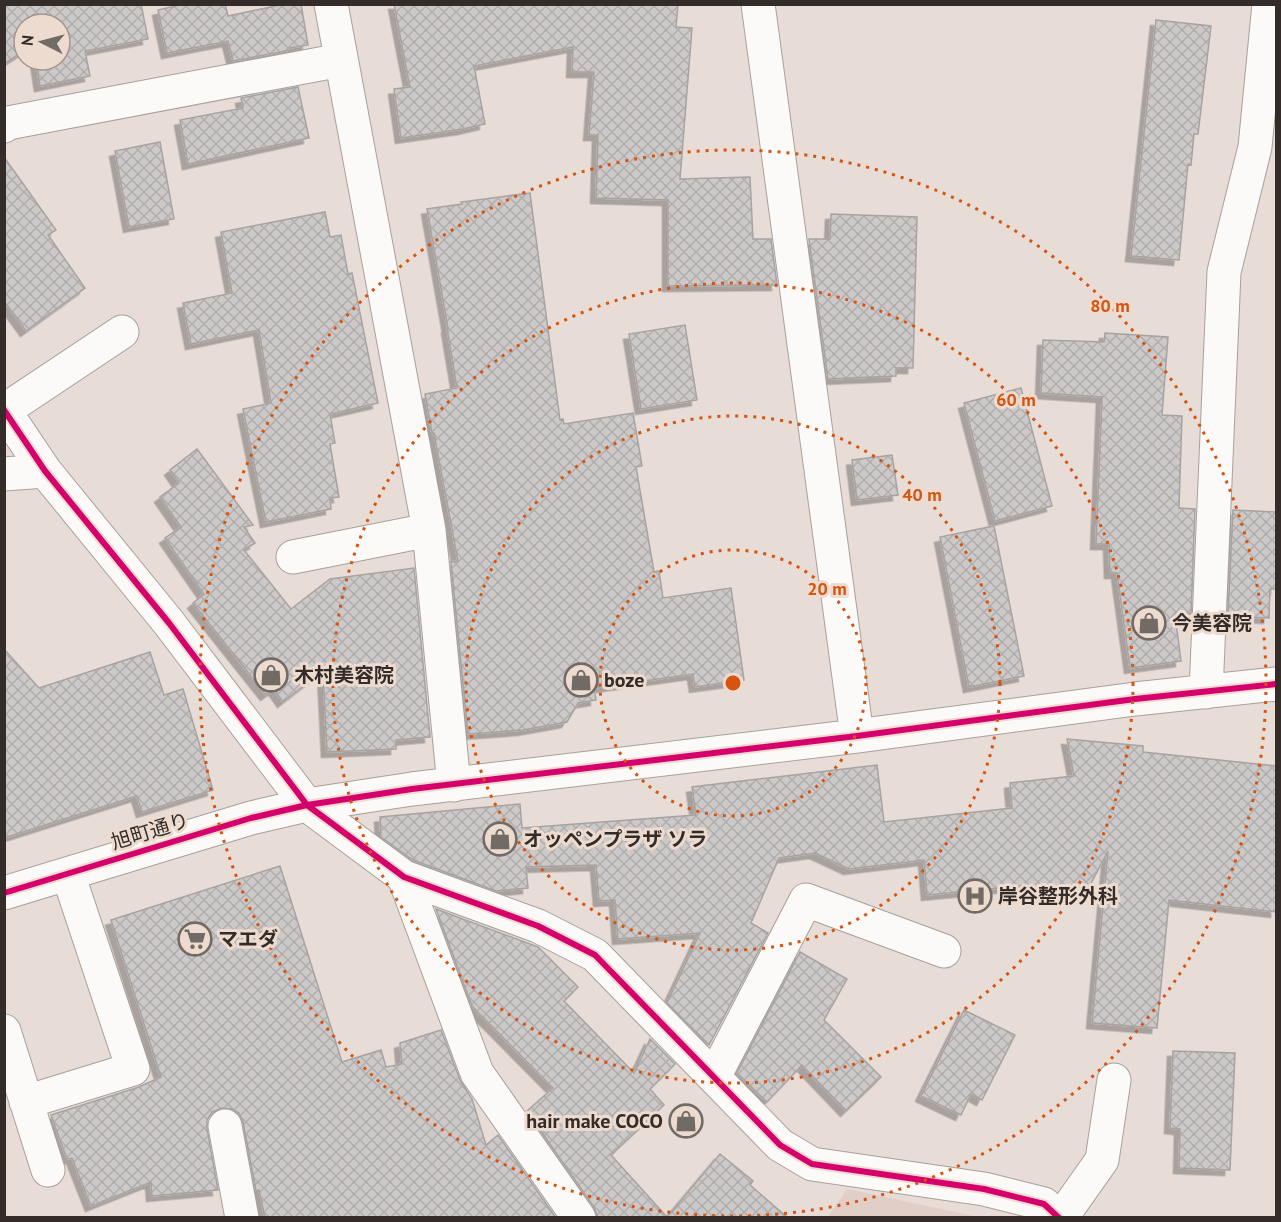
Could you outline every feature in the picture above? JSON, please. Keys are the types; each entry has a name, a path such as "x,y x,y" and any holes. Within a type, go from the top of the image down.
{"street":[{"path":"331,4 429,530 454,784"},
{"path":"758,4 857,736"},
{"path":"1206,692 1224,272 1266,148 1269,4"},
{"path":"4,126 20,121 342,60"},
{"path":"122,332 5,410 45,471 169,623 307,805 404,877 538,926 595,955 780,1145 812,1164 984,1189 1044,1204 1060,1218 1102,1160 1114,1080"},
{"path":"4,474 45,471"},
{"path":"293,557 429,530"},
{"name":"旭町通り","path":"4,893 251,818 307,805 411,789 857,736 1135,699 1276,684"},
{"path":"27,1102 134,1069 68,873"},
{"path":"404,877 477,1072 579,1218"},
{"path":"714,1077 806,900 944,951"},
{"path":"4,1031 48,1170"},
{"path":"225,1126 242,1218"}],"shaded area":[{"path":"847,1189 978,1217 828,1217"}],"building":[{"path":"4,4 141,4 148,39 85,51 90,76 40,86 38,72 72,72 72,12 12,12 12,59 4,64"},
{"path":"184,4 225,4 228,16 285,4 301,4 308,45 233,61 228,41 167,53 158,10"},
{"path":"394,4 678,4 676,27 692,28 680,179 750,177 753,239 771,239 777,285 668,286 668,200 596,198 598,135 589,135 594,72 572,72 573,47 474,66 485,124 401,138 394,89 410,87"},
{"path":"1156,20 1211,26 1198,134 1194,134 1191,165 1188,164 1179,260 1131,256"},
{"path":"298,87 309,138 188,164 180,120 243,108 241,98"},
{"path":"160,142 174,219 129,227 115,151"},
{"path":"4,157 56,230 48,235 85,288 26,331 4,301"},
{"path":"530,193 560,420 563,419 564,424 633,413 642,466 636,467 654,572 659,571 663,598 731,588 744,680 695,687 693,674 594,688 596,700 578,703 567,722 523,730 468,734 451,562 458,561 425,394 457,388 427,209"},
{"path":"325,212 330,237 341,235 348,274 352,273 378,403 330,414 335,443 330,444 339,497 330,498 331,509 266,522 243,409 271,403 259,330 191,344 183,303 232,293 221,232"},
{"path":"831,214 917,217 913,368 896,368 896,376 828,379 809,239 830,239"},
{"path":"685,325 697,400 641,409 629,334"},
{"path":"1105,333 1168,337 1162,415 1182,416 1179,508 1195,509 1191,614 1175,614 1181,661 1130,668 1117,573 1110,573 1109,544 1096,544 1102,397 1041,393 1043,340 1104,342"},
{"path":"1021,388 1052,506 995,521 964,403"},
{"path":"197,449 253,525 244,527 255,543 244,550 291,609 330,579 414,568 430,737 396,740 396,749 327,752 323,671 283,702 274,689 266,695 193,603 204,594 165,538 181,527 160,497 179,483 170,470"},
{"path":"892,455 898,495 857,500 852,460"},
{"path":"1233,510 1276,512 1276,589 1270,589 1269,618 1228,616"},
{"path":"994,526 1024,676 969,687 940,537"},
{"path":"4,649 39,688 150,652 164,695 183,689 213,790 142,812 137,796 4,838"},
{"path":"1067,739 1143,746 1143,752 1276,766 1276,912 1169,900 1157,1028 1092,1023 1108,851 1085,895 1030,901 1029,885 927,895 924,860 849,869 815,853 779,858 751,923 768,933 709,1045 667,1003 700,933 618,939 615,900 599,901 596,865 526,867 528,888 496,891 413,860 381,837 380,817 520,804 522,828 696,815 692,787 877,765 884,822 1012,808 1010,783 1074,776"},
{"path":"280,866 342,1062 381,1050 386,1067 402,1064 400,1043 441,1030 460,1080 472,1099 486,1145 498,1135 556,1218 265,1218 259,1190 256,1191 243,1122 239,1113 232,1109 222,1108 212,1112 207,1120 218,1190 152,1196 151,1182 91,1206 72,1158 67,1159 51,1115 139,1087 161,1077 111,920"},
{"path":"436,909 538,947 578,987 564,1001 634,1073 650,1039 675,1064 650,1089 664,1105 611,1155 667,1217 720,1154 753,1181 750,1185 788,1218 598,1218 594,1207 527,1111 553,1088 472,1006"},
{"path":"800,952 847,979 824,1020 881,1077 846,1111 802,1065 767,1102 737,1073"},
{"path":"964,1010 1015,1035 982,1100 971,1094 961,1115 921,1096"},
{"path":"1173,1051 1235,1053 1230,1170 1179,1168 1180,1129 1170,1128"}],"cycle path":[{"path":"4,410 45,471 169,623 307,805 404,877 538,926 595,955 780,1145 812,1164 984,1189 1044,1204 1059,1218"},
{"path":"4,893 251,818 307,805 412,789 857,736 1135,699 1276,684"}],"place":[{"name":"今美容院","path":"1149,623"},
{"name":"木村美容院","path":"271,675"},
{"name":"boze","path":"581,680"},
{"name":"オッペンプラザ ソラ","path":"500,839"},
{"name":"岸谷整形外科","path":"975,896"},
{"name":"マエダ","path":"195,939"},
{"name":"hair make COCO","path":"686,1121"}]}
